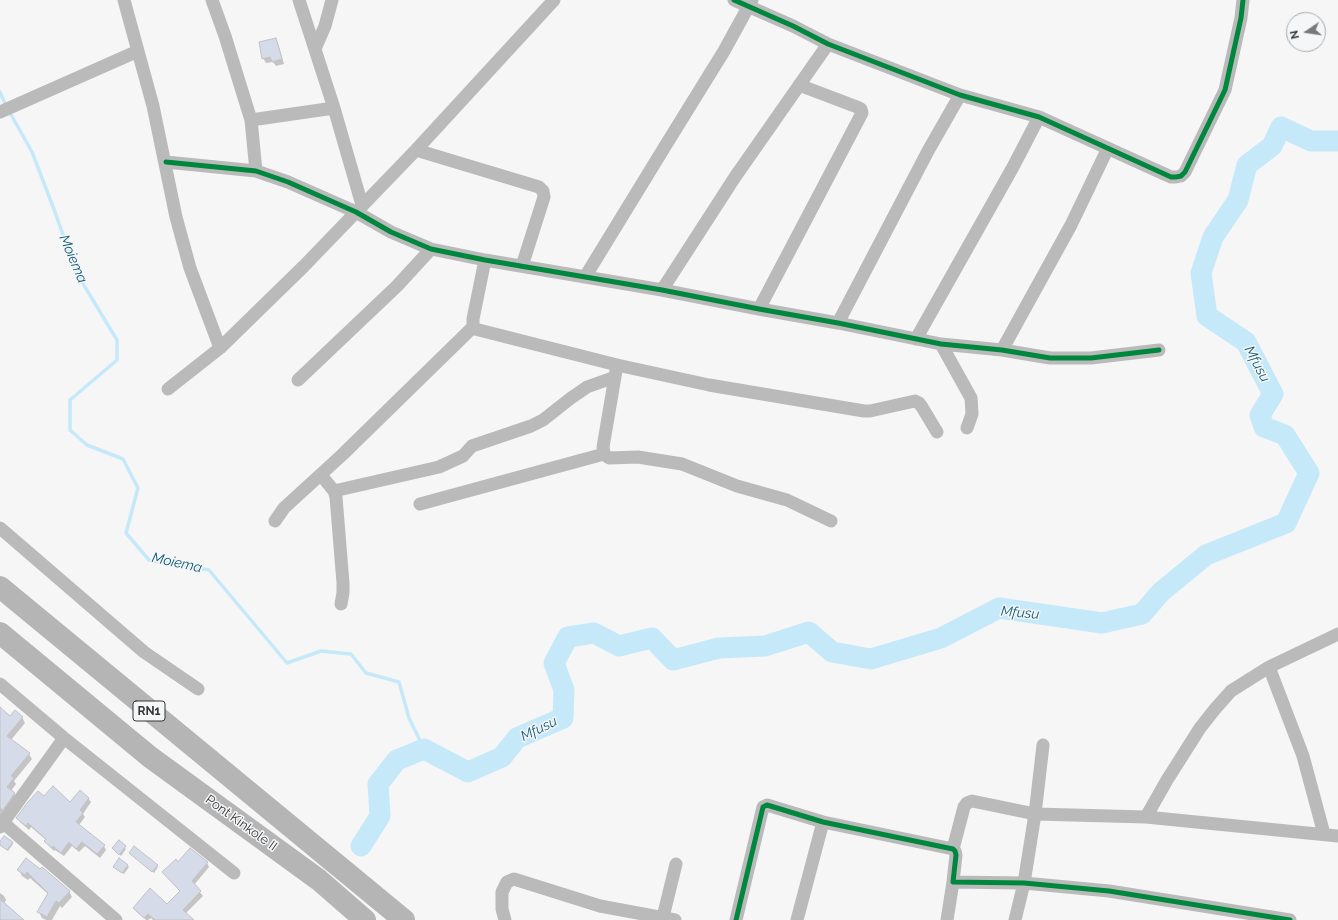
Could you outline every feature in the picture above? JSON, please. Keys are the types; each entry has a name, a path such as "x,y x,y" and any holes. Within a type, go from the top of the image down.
{"highway":[{"name":"RN1","path":"0,587 398,914"},
{"name":"Pont Kinkole II","path":"0,634 162,766 319,880 365,920"}],"street":[{"path":"124,0 153,106 166,162 176,217 190,268 220,348"},
{"path":"212,0 225,36 251,120 256,171"},
{"path":"299,0 334,108 359,208"},
{"path":"315,49 325,26 332,0"},
{"path":"168,389 220,348 304,266 416,150 554,0"},
{"path":"734,0 750,3 828,44 960,95 1039,117 1171,177 1181,176 1185,172 1225,90 1241,18 1243,0"},
{"path":"586,277 724,51 750,3"},
{"path":"662,290 735,177 828,44"},
{"path":"0,112 138,51"},
{"path":"759,309 862,113 861,109 857,107 799,85"},
{"path":"838,323 928,151 960,95"},
{"path":"251,120 334,108"},
{"path":"916,339 1013,167 1039,117"},
{"path":"1002,350 1071,225 1108,148"},
{"path":"416,150 539,187 543,192 544,197 522,266"},
{"path":"166,162 256,171 359,208 391,232 431,249 485,260 662,290 941,344 1002,350 1050,358 1091,358 1159,350"},
{"path":"298,380 397,286 431,249"},
{"path":"473,327 472,319 485,260"},
{"path":"473,327 475,329 616,371 864,411 915,401 922,407 938,432"},
{"path":"275,521 284,508 473,327"},
{"path":"941,344 971,398 972,414 967,428"},
{"path":"616,371 603,447 604,454 609,458 638,457 682,464 737,486 787,500 831,521"},
{"path":"334,491 439,467 463,456 472,446 543,420 571,398 616,371"},
{"path":"420,504 604,454"},
{"path":"321,474 334,491 336,497 343,583 341,604"},
{"path":"0,528 144,652 198,689"},
{"path":"1146,817 1167,780 1200,728 1231,691 1269,668 1338,634"},
{"path":"1269,668 1303,756 1324,834"},
{"path":"0,684 64,738 234,873"},
{"path":"64,738 1,823 116,920"},
{"path":"1015,920 1024,883 1035,814 1043,744"},
{"path":"947,920 956,855 953,849 964,807 972,800 1035,814 1146,817 1338,836"},
{"path":"736,920 763,807 768,805 823,822 953,849"},
{"path":"797,920 823,822"},
{"path":"504,920 502,909 502,892 507,882 514,879 600,906 669,919 676,864"},
{"path":"953,882 1024,883 1109,891 1290,920"}],"building":[{"path":"276,38 282,59 272,62 270,57 262,59 259,42"},
{"path":"0,707 10,716 15,710 23,717 7,736 30,753 11,776 14,778 7,787 15,793 3,810 0,808"},
{"path":"53,786 70,802 80,790 89,798 80,810 83,813 76,822 105,845 97,854 82,842 76,849 69,842 61,853 44,841 46,839 28,823 26,826 16,818 38,791 44,796"},
{"path":"4,836 13,842 7,850 0,845 0,841"},
{"path":"119,840 126,846 119,855 112,848"},
{"path":"134,846 158,865 152,872 129,853"},
{"path":"190,848 208,862 192,881 201,891 183,910 194,920 155,920 148,914 144,918 133,908 150,888 167,904 180,891 162,872 176,859 178,862"},
{"path":"26,858 40,869 42,867 70,891 59,903 56,901 47,917 37,912 48,893 27,872 25,875 17,870"},
{"path":"119,858 128,865 122,873 113,867"},
{"path":"0,899 24,920 0,920"}],"waterway":[{"name":"Moiema","path":"0,92 6,106"},
{"name":"Moiema","path":"9,111 32,152 76,272 117,340 117,360 70,400 70,430 87,445 123,459 138,488 126,533 149,560 209,570 287,663 321,651 351,654 366,673 399,682 409,718 424,749"},
{"name":"Mfusu","path":"361,846 380,816 378,784 397,760 424,749 468,772 502,757 517,738 563,718 564,690 554,663 568,637 594,633 619,646 652,638 673,660 719,648 765,646 809,632 832,652 871,659 941,638 999,608 1102,623 1142,614 1161,592 1206,555 1286,523 1309,473 1285,435 1264,427 1260,415 1273,394 1246,342 1207,316 1201,273 1213,237 1238,200 1247,165 1272,146 1281,127 1311,141 1338,141"}],"cycle path":[{"path":"734,0 793,26 828,44 960,95 1039,117 1171,177 1181,176 1185,172 1225,90 1241,18 1243,0"},
{"path":"166,162 256,171 288,182 356,212 391,232 431,249 485,260 662,290 941,344 1002,350 1050,358 1091,358 1159,350"},
{"path":"736,920 763,807 767,805 823,822 953,849 956,855 953,882 1024,883 1109,891 1290,920"}]}
